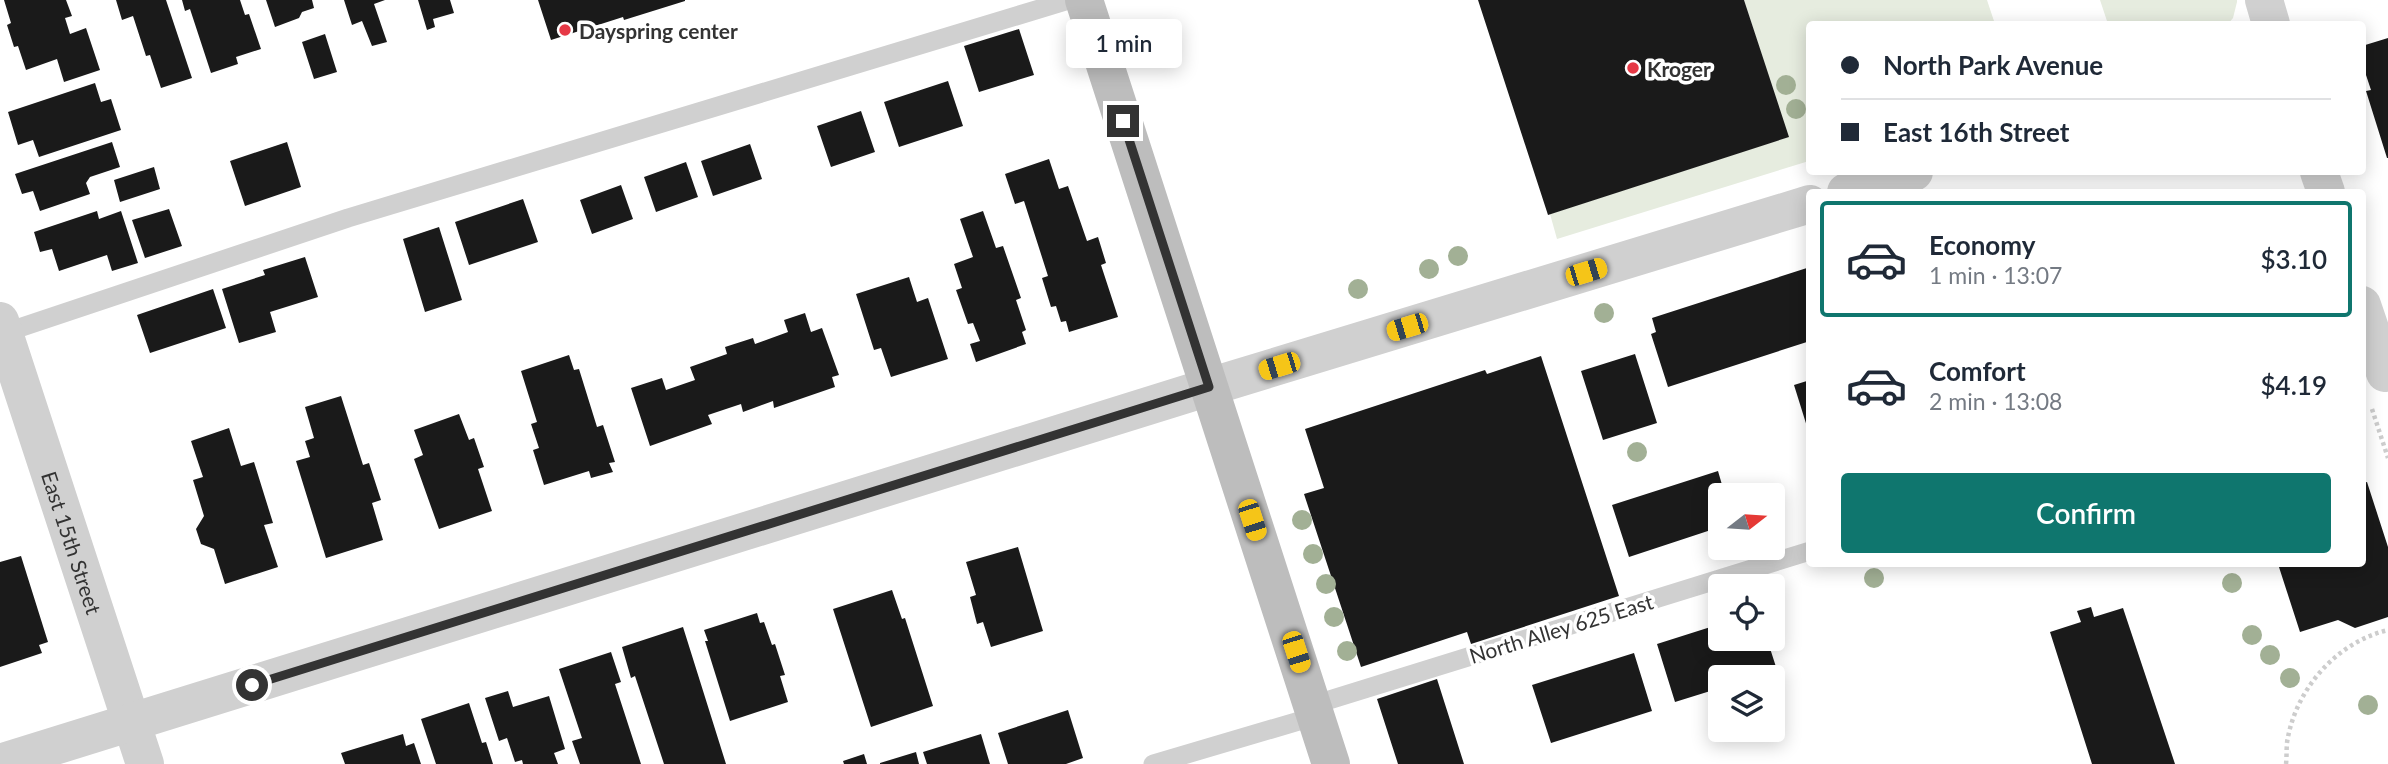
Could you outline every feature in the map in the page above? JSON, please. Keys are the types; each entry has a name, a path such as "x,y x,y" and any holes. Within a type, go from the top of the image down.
{"main road":[{"path":"1084,0 1331,764"}],"street":[{"path":"2263,0 2270,21"},
{"path":"1856,189 1904,175"},
{"path":"0,763 1209,387 1806,205"},
{"path":"2373,318 2374,377"},
{"name":"East 15th Street","path":"2,327 11,394 145,764"}],"lane":[{"path":"2,327 361,214 1069,0"},
{"name":"North Alley 625 East","path":"1153,764 1806,552"}],"path":[{"path":"2374,377 2369,397 2388,458"},
{"path":"2286,764 2288,737 2298,704 2317,674 2343,651 2373,634 2388,630"}],"shaded area":[{"path":"1744,0 1987,0 1994,21 1806,21 1806,162 1557,239 1550,214 1788,137"},
{"path":"2100,0 2237,0 2230,21 2107,21"}],"building":[{"path":"4,0 66,0 72,16 65,18 70,34 86,28 100,70 64,82 57,59 26,70 18,46 14,47 7,25 11,23"},
{"path":"116,0 166,0 192,78 161,88 150,55 146,56 133,16 122,20"},
{"path":"182,0 240,0 245,15 249,14 261,49 236,57 238,64 211,73 190,9 185,11"},
{"path":"266,0 312,0 314,8 302,12 299,18 275,27"},
{"path":"344,0 385,0 374,4 387,42 372,46 362,21 352,25"},
{"path":"418,0 450,0 454,13 433,19 435,27 427,30"},
{"name":"Dayspring center","path":"538,0 685,0 685,1 551,40"},
{"name":"Kroger","path":"1478,0 1744,0 1789,137 1548,215"},
{"path":"1019,29 1034,75 979,92 964,46"},
{"path":"325,34 337,72 314,79 302,42"},
{"path":"2388,38 2388,158 2366,91 2371,90 2366,75 2366,45"},
{"path":"948,81 963,126 899,147 884,102"},
{"path":"95,83 101,102 111,99 121,130 39,157 33,140 18,145 8,112"},
{"path":"861,111 875,152 831,167 817,126"},
{"path":"112,142 120,167 90,177 86,183 90,194 40,211 33,191 22,194 15,174"},
{"path":"287,142 301,187 245,206 230,161"},
{"path":"750,144 762,179 713,196 701,161"},
{"path":"1049,159 1059,189 1068,186 1087,241 1098,237 1106,263 1101,265 1118,317 1069,332 1066,321 1061,322 1056,306 1051,307 1042,278 1048,276 1024,201 1015,204 1005,174"},
{"path":"686,162 698,197 656,212 644,177"},
{"path":"154,167 160,189 120,202 114,180"},
{"path":"621,185 633,219 592,234 580,200"},
{"path":"523,199 538,242 469,265 455,222"},
{"path":"169,209 182,246 145,258 132,220"},
{"path":"97,211 99,219 121,211 138,263 112,271 107,255 59,271 52,249 40,252 34,232"},
{"path":"983,211 996,248 1003,246 1021,298 1016,300 1026,330 1022,332 1026,344 976,362 970,344 980,341 973,323 968,324 956,290 962,288 954,264 973,257 960,219"},
{"path":"439,227 462,300 425,312 403,239"},
{"path":"305,257 318,297 270,312 276,332 239,343 222,289 265,275 263,270"},
{"path":"1806,268 1806,342 1668,387 1651,334 1656,332 1652,318"},
{"path":"909,277 917,302 928,298 948,359 891,377 881,348 874,350 856,294"},
{"path":"213,289 226,328 150,353 137,315"},
{"path":"805,313 811,332 822,328 839,375 832,377 835,387 774,408 773,401 743,412 741,404 708,415 712,424 650,446 631,388 662,378 666,390 695,380 690,367 727,354 725,347 753,338 755,344 788,332 784,320"},
{"path":"1635,354 1657,423 1603,440 1581,371"},
{"path":"569,355 574,370 579,369 597,427 603,425 615,462 609,463 613,472 591,478 589,471 544,485 533,450 539,448 531,424 537,422 521,371"},
{"path":"1541,356 1619,596 1471,644 1467,632 1361,667 1304,494 1324,488 1305,429 1485,370 1487,374"},
{"path":"1806,381 1806,423 1794,385"},
{"path":"341,396 363,465 369,463 381,500 372,503 383,540 326,558 296,461 310,457 305,441 314,438 305,407"},
{"path":"459,414 469,440 474,438 484,467 478,469 492,511 439,529 414,459 423,455 414,430"},
{"path":"229,428 241,466 254,462 273,523 264,525 278,567 225,584 214,549 201,544 196,529 204,516 193,480 203,477 191,441"},
{"path":"1718,471 1722,483 1708,483 1708,531 1629,557 1612,505"},
{"path":"2366,482 2388,547 2388,617 2355,628 2338,620 2300,632 2279,567 2366,567"},
{"path":"1018,547 1043,631 991,647 983,622 977,624 970,597 976,595 966,562"},
{"path":"21,556 48,642 39,645 42,653 0,667 0,562"},
{"path":"892,590 902,619 905,618 933,706 871,727 833,609"},
{"path":"2091,607 2094,617 2123,608 2175,764 2092,764 2050,632 2081,622 2077,611"},
{"path":"757,613 760,623 764,622 772,645 775,644 785,675 780,676 788,702 730,721 704,630"},
{"path":"683,627 726,764 664,764 635,676 631,678 622,647"},
{"path":"1708,628 1708,651 1771,651 1775,665 1708,665 1708,692 1675,702 1657,644"},
{"path":"611,652 621,682 615,684 641,764 580,764 572,741 582,738 559,669"},
{"path":"1634,653 1652,711 1551,743 1532,685"},
{"path":"1437,679 1464,764 1398,764 1377,699"},
{"path":"508,691 513,707 549,696 565,749 554,753 558,764 523,764 522,760 515,762 507,738 499,741 485,698"},
{"path":"469,703 482,743 486,742 493,764 436,764 421,719"},
{"path":"1068,710 1083,758 1066,764 1008,764 998,733"},
{"path":"403,734 406,746 414,743 421,764 345,764 341,753"},
{"path":"981,734 990,764 927,764 923,752"},
{"path":"916,752 919,764 880,764 880,763"},
{"path":"864,754 867,764 844,764 843,761"}],"place":[{"name":"Dayspring center","path":"565,30"},
{"name":"Kroger","path":"1633,68"}],"route":[{"path":"252,685 1209,387 1123,121"}]}
